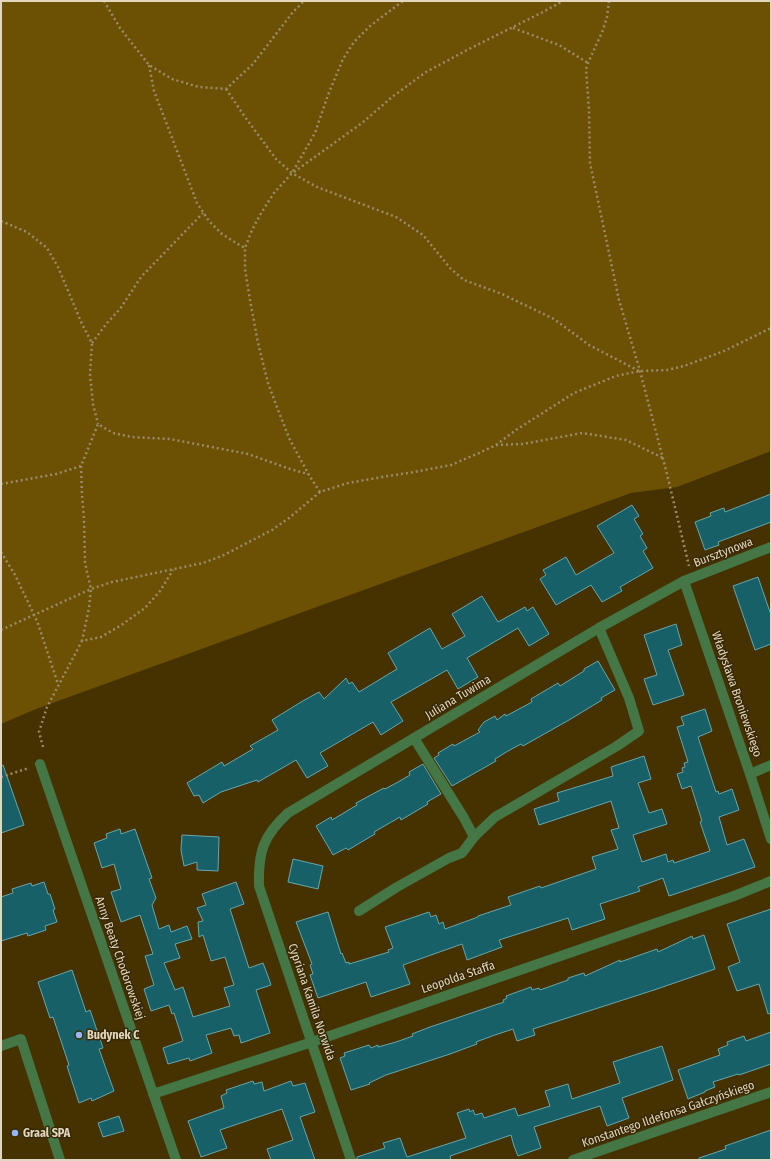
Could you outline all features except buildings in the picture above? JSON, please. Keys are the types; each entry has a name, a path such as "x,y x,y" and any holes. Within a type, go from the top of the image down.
{"street":[{"name":"Bursztynowa","path":"684,581 771,547"},
{"name":"Juliana Tuwima","path":"261,852 273,828 288,813 600,628 684,581"},
{"name":"Władysława Broniewskiego","path":"684,581 771,839"},
{"path":"358,911 397,887 462,852 474,837 495,817 617,746 639,731 629,698 600,628"},
{"path":"414,738 464,818 474,837"},
{"name":"Anny Beaty Chodorowskiej","path":"40,764 152,1094 176,1160"},
{"path":"750,774 771,765"},
{"name":"Cypriana Kamila Norwida","path":"261,852 258,868 259,886 351,1160"},
{"name":"Leopolda Staffa","path":"152,1094 312,1042 726,898 771,880"},
{"path":"1,1046 21,1039 60,1160"},
{"name":"Konstantego Ildefonsa Gałczyńskiego","path":"573,1160 771,1092"}],"path":[{"path":"104,1 120,28 149,66 172,79 199,87 226,89 253,64 293,12 304,1"},
{"path":"320,492 290,440 268,383 258,343 250,300 245,269 245,248 260,215 274,193 292,173 315,133 328,95 343,59 354,42 370,26 403,1"},
{"path":"292,173 362,123 392,97 426,72 563,1"},
{"path":"609,1 604,30 586,69 589,110 590,163 619,300 640,371 689,567"},
{"path":"513,27 558,45 588,63"},
{"path":"149,66 154,91 191,189 203,213 222,234 245,248"},
{"path":"226,89 244,117 276,159 292,173 317,187 396,217 423,235 451,269 464,280 502,294 554,319 588,346 640,371"},
{"path":"92,343 120,309 141,277 203,213"},
{"path":"1,221 27,232 47,248 58,268 82,324 92,343 90,374 93,404 98,424 81,466 85,563 91,589 89,608 82,641 75,657 47,707 39,732 43,746"},
{"path":"1,630 91,589 112,582 203,563 224,555 272,530 320,492 348,483 451,464 496,445 516,430 574,393 616,376 640,371 668,370 684,366 724,351 771,328"},
{"path":"98,424 113,433 132,437 170,439 248,454 309,475"},
{"path":"496,445 523,444 582,433 626,440 663,459"},
{"path":"1,484 56,474 81,466"},
{"path":"1,552 15,574 34,614 58,685"},
{"path":"82,641 101,636 120,626 145,608 160,591 173,570"},
{"path":"1,778 40,764"}],"shaded area":[{"path":"1,1 771,1 771,451 677,487 631,493 36,709 1,724"}],"place":[{"name":"Budynek C","path":"79,1035"},
{"name":"Graal SPA","path":"15,1133"}]}
